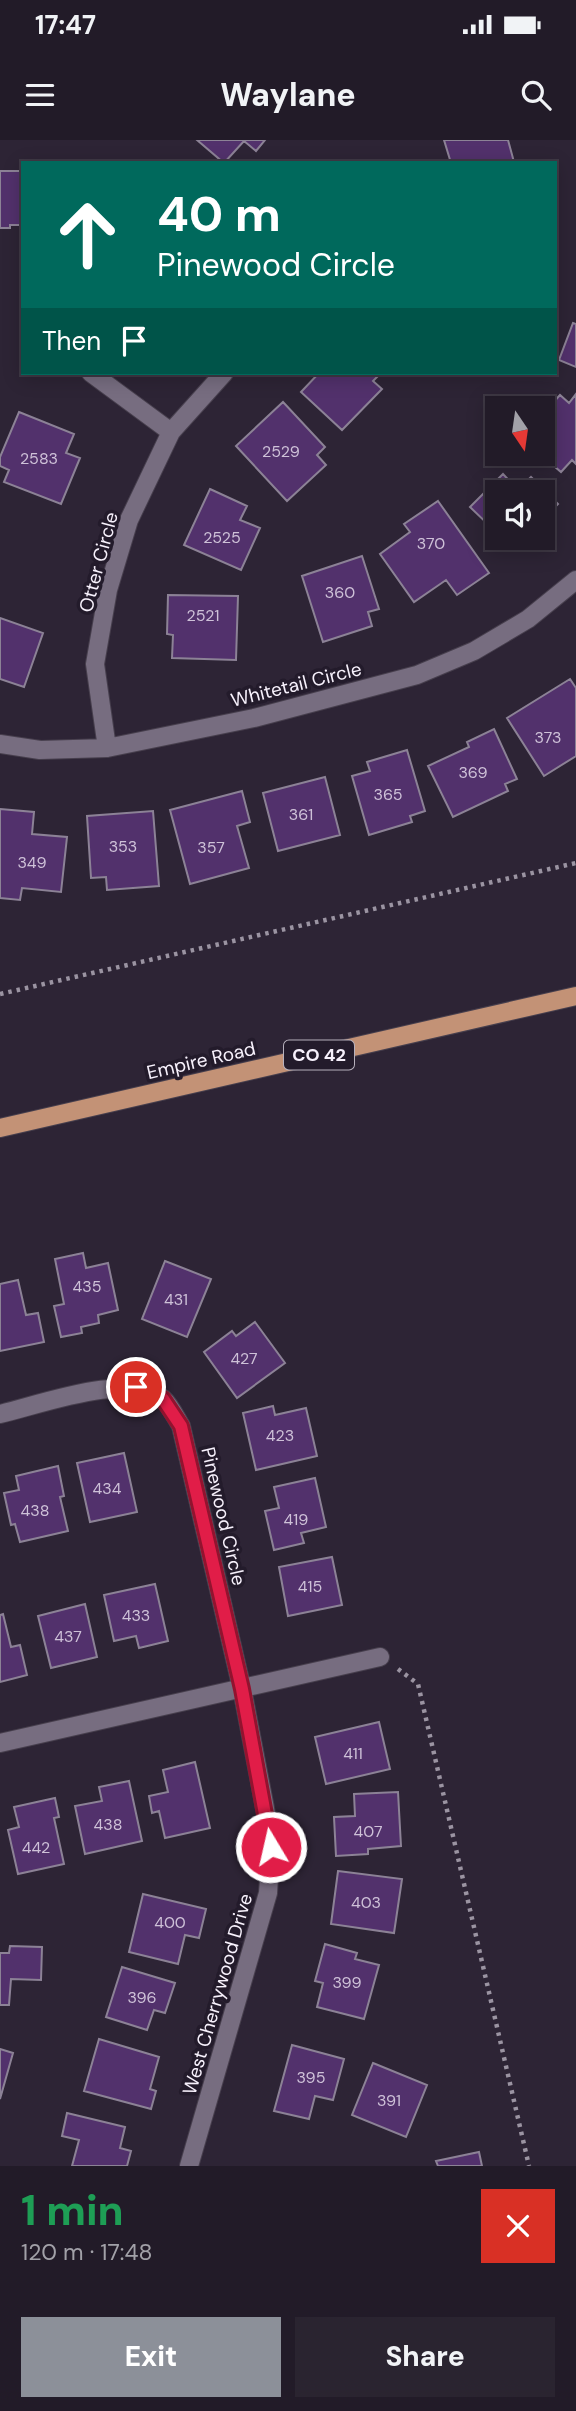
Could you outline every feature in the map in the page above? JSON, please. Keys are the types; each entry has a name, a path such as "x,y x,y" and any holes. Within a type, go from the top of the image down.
{"main road":[{"name":"Empire Road","path":"0,1128 576,996"}],"street":[{"path":"95,375 171,432"},
{"name":"Otter Circle","path":"107,748 95,664 108,590 129,520 171,432 222,375"},
{"name":"Whitetail Circle","path":"0,744 40,750 107,748 254,718 416,675 474,651 528,619 576,580"},
{"name":"Pinewood Circle","path":"0,1414 110,1387 136,1387 163,1399 181,1426 242,1689"},
{"path":"0,1743 380,1657"},
{"name":"West Cherrywood Drive","path":"193,2165 268,1894 271,1847 242,1689"}],"path":[{"path":"0,994 576,863"},
{"path":"380,1657 418,1684 529,2166"}],"building":[{"path":"197,140 265,140 256,151 244,141 226,161 222,161"},
{"path":"444,140 508,140 514,161 450,161"},
{"path":"0,171 21,171 21,225 0,228"},
{"path":"573,323 576,324 576,367 559,360"},
{"path":"317,375 379,375 373,381 382,389 342,430 301,392"},
{"path":"576,394 576,464 572,460 561,472 554,466 555,401 560,395 569,403"},
{"path":"283,402 325,447 317,455 326,465 287,501 236,446"},
{"path":"19,412 74,434 66,453 80,458 61,504 4,482 9,470 0,466 0,457"},
{"path":"503,474 509,480 497,480"},
{"path":"210,489 247,506 240,520 260,528 241,570 184,545"},
{"path":"485,492 485,521 470,507"},
{"path":"438,501 489,573 457,595 446,580 414,602 380,554 410,532 404,524"},
{"path":"362,556 379,609 368,612 372,626 323,642 302,576"},
{"path":"168,595 238,596 236,660 172,658 173,635 167,634"},
{"path":"0,618 43,633 24,687 0,679"},
{"path":"570,679 576,688 576,756 544,776 507,718"},
{"path":"494,729 517,779 505,784 508,791 453,817 428,766 469,747 467,742"},
{"path":"407,750 425,811 410,816 412,822 369,835 352,776 370,771 367,762"},
{"path":"325,777 340,835 278,851 263,793"},
{"path":"242,791 250,822 237,826 249,868 190,884 170,810"},
{"path":"0,809 34,812 32,834 67,837 61,892 22,888 20,900 0,898"},
{"path":"153,811 159,886 107,890 106,877 91,878 87,816"},
{"path":"83,1253 86,1268 108,1263 118,1310 98,1315 99,1323 81,1327 82,1333 61,1337 54,1306 64,1304 55,1259"},
{"path":"165,1261 211,1279 187,1337 142,1319"},
{"path":"18,1280 26,1315 38,1313 44,1342 0,1351 0,1284"},
{"path":"255,1322 285,1363 237,1398 204,1352 232,1331 236,1336"},
{"path":"273,1406 275,1415 306,1408 317,1456 256,1470 243,1413"},
{"path":"124,1453 137,1512 90,1522 77,1463"},
{"path":"58,1466 64,1496 60,1497 68,1531 20,1542 15,1524 11,1525 4,1493 19,1490 16,1476"},
{"path":"315,1478 326,1527 301,1533 304,1543 274,1550 265,1511 279,1508 274,1487"},
{"path":"332,1557 342,1605 288,1616 279,1567"},
{"path":"155,1584 168,1641 139,1648 136,1636 114,1641 104,1595"},
{"path":"85,1604 97,1657 51,1668 38,1616"},
{"path":"3,1614 11,1647 20,1645 27,1675 0,1682 0,1615"},
{"path":"379,1722 390,1769 326,1784 315,1737"},
{"path":"195,1762 210,1828 165,1838 159,1811 152,1813 149,1796 168,1792 163,1770"},
{"path":"129,1781 142,1841 85,1854 75,1806 102,1801 99,1787"},
{"path":"398,1792 401,1846 368,1849 368,1854 336,1856 334,1817 355,1816 354,1794"},
{"path":"55,1798 59,1817 54,1818 64,1864 18,1874 8,1830 19,1827 14,1807"},
{"path":"338,1871 402,1879 394,1933 331,1924"},
{"path":"143,1894 206,1909 199,1938 185,1935 178,1964 129,1952"},
{"path":"325,1944 357,1953 355,1959 379,1965 364,2019 317,2007 323,1983 315,1981"},
{"path":"10,1946 42,1947 41,1980 11,1979 9,2005 0,2005 0,1953 9,1953"},
{"path":"122,1967 175,1983 165,2013 154,2010 147,2030 106,2017"},
{"path":"99,2039 159,2057 150,2089 156,2091 151,2109 84,2091"},
{"path":"292,2045 344,2059 333,2100 315,2096 309,2119 274,2111"},
{"path":"0,2049 13,2053 0,2099"},
{"path":"373,2063 427,2085 406,2137 352,2115"},
{"path":"67,2113 125,2127 120,2148 131,2151 127,2166 72,2166 79,2140 62,2136"},
{"path":"479,2152 482,2166 438,2166 436,2161"}],"route":[{"path":"136,1387 163,1399 181,1426 242,1689 271,1847"}]}
